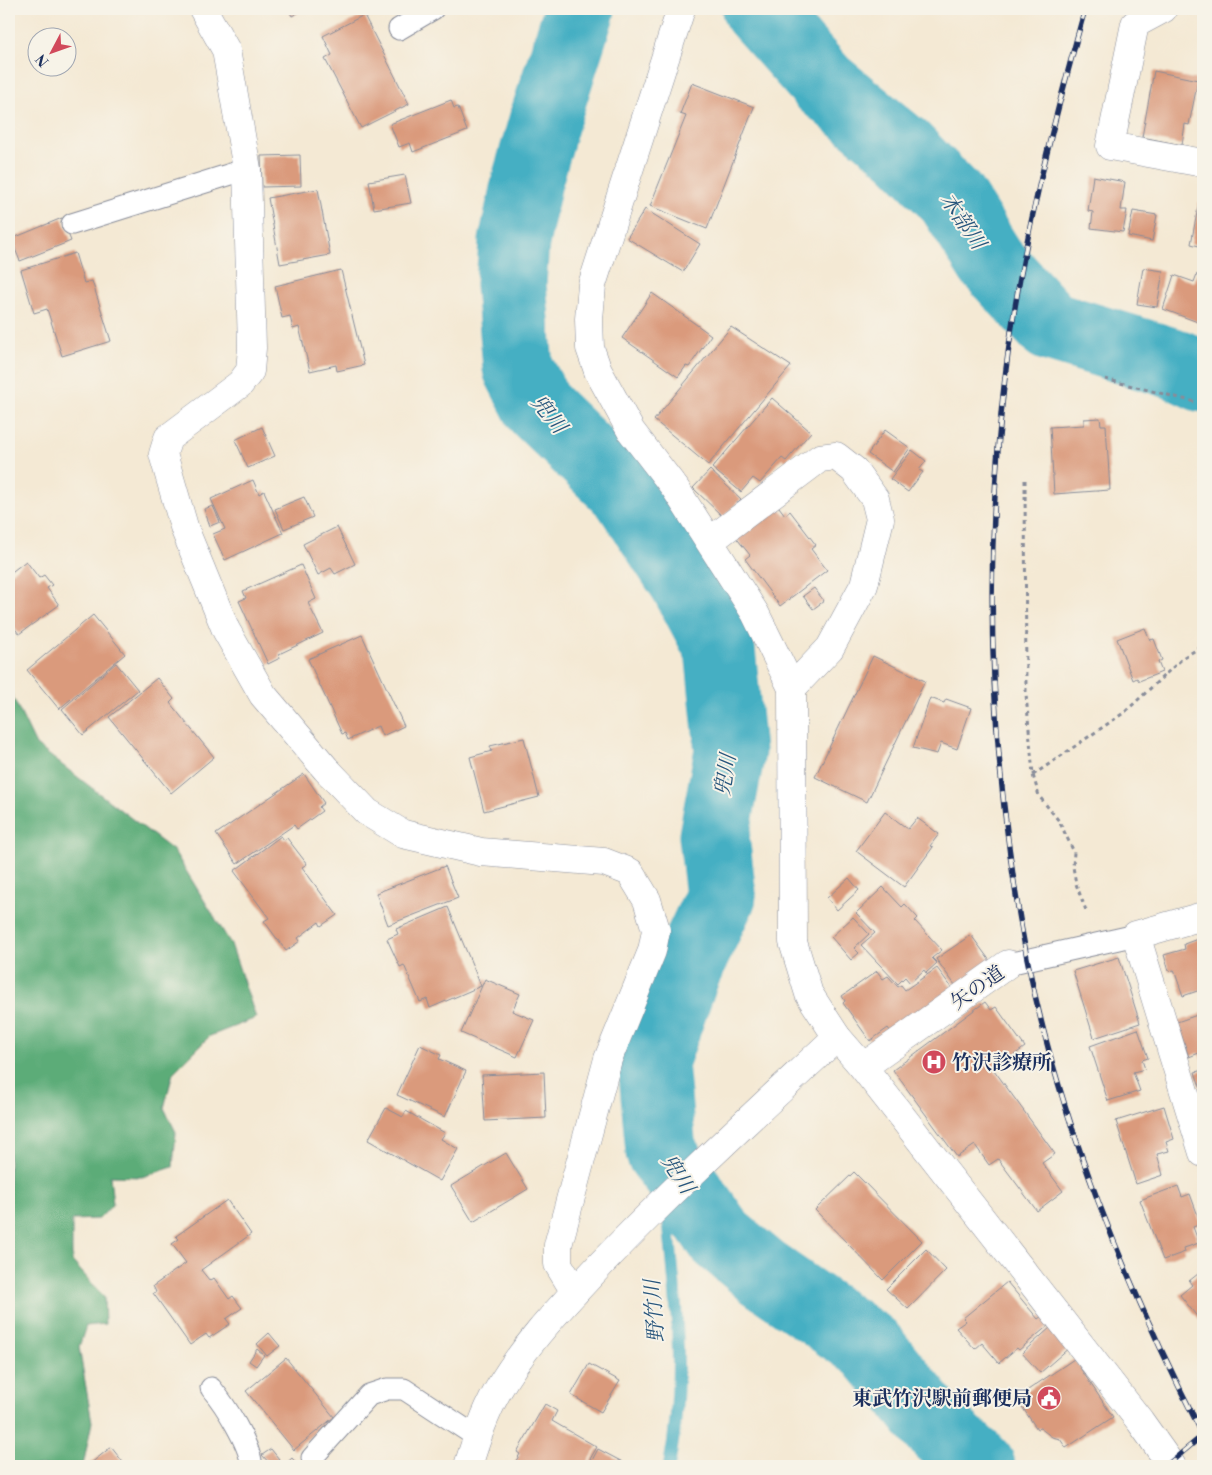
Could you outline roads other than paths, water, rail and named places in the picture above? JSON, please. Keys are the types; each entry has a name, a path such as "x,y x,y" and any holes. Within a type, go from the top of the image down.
{"street":[{"path":"203,9 226,50 247,168 252,348 250,371 240,384 168,438 163,454 185,530 226,630 263,694 326,769 366,812 403,834 481,852 604,862 630,872 647,900 656,930 652,951 608,1059 558,1245 558,1264 575,1292"},
{"path":"681,9 592,285 589,319 590,348 598,371 631,431 675,488 710,541 755,613 792,688 793,942 809,994 837,1037 863,1067 1140,1421 1172,1466"},
{"path":"1163,9 1135,24 1110,146 1203,162"},
{"path":"710,541 820,458 836,456 854,470 875,499 880,519 864,586 830,648 792,688"},
{"path":"1203,916 1136,935 1203,1153"},
{"name":"矢の道","path":"863,1067 1008,964"},
{"path":"468,1466 477,1437 497,1393 524,1353 575,1292 717,1149 837,1037"}],"lane":[{"path":"399,29 433,9"},
{"path":"72,224 247,168"},
{"name":"矢の道","path":"1008,964 1136,935"},
{"path":"211,1388 224,1404 236,1426 252,1466"},
{"path":"312,1458 369,1395 387,1389 404,1389 477,1437"}],"waterway":[{"name":"兜川","path":"580,9 527,181 514,242 511,284 518,368 539,409 627,494 684,581 720,649 730,751 714,836 721,896 684,975 653,1062 661,1152 721,1238 763,1273 870,1347 935,1426 980,1466"},
{"name":"木部川","path":"757,9 824,84 904,150 951,198 991,262 1050,326 1178,365 1203,377"},
{"name":"野竹川","path":"661,1152 673,1270 678,1349 678,1388 669,1466"}],"railway":[{"path":"1085,9 1061,98 1029,233 1012,323 1006,369 998,443 992,591 998,739 1014,885 1027,958 1041,1020 1058,1081 1098,1202 1122,1261 1203,1435"},
{"path":"1166,1466 1203,1435"}],"place":[{"name":"竹沢診療所","path":"934,1062"},
{"name":"東武竹沢駅前郵便局","path":"1049,1398"}]}
